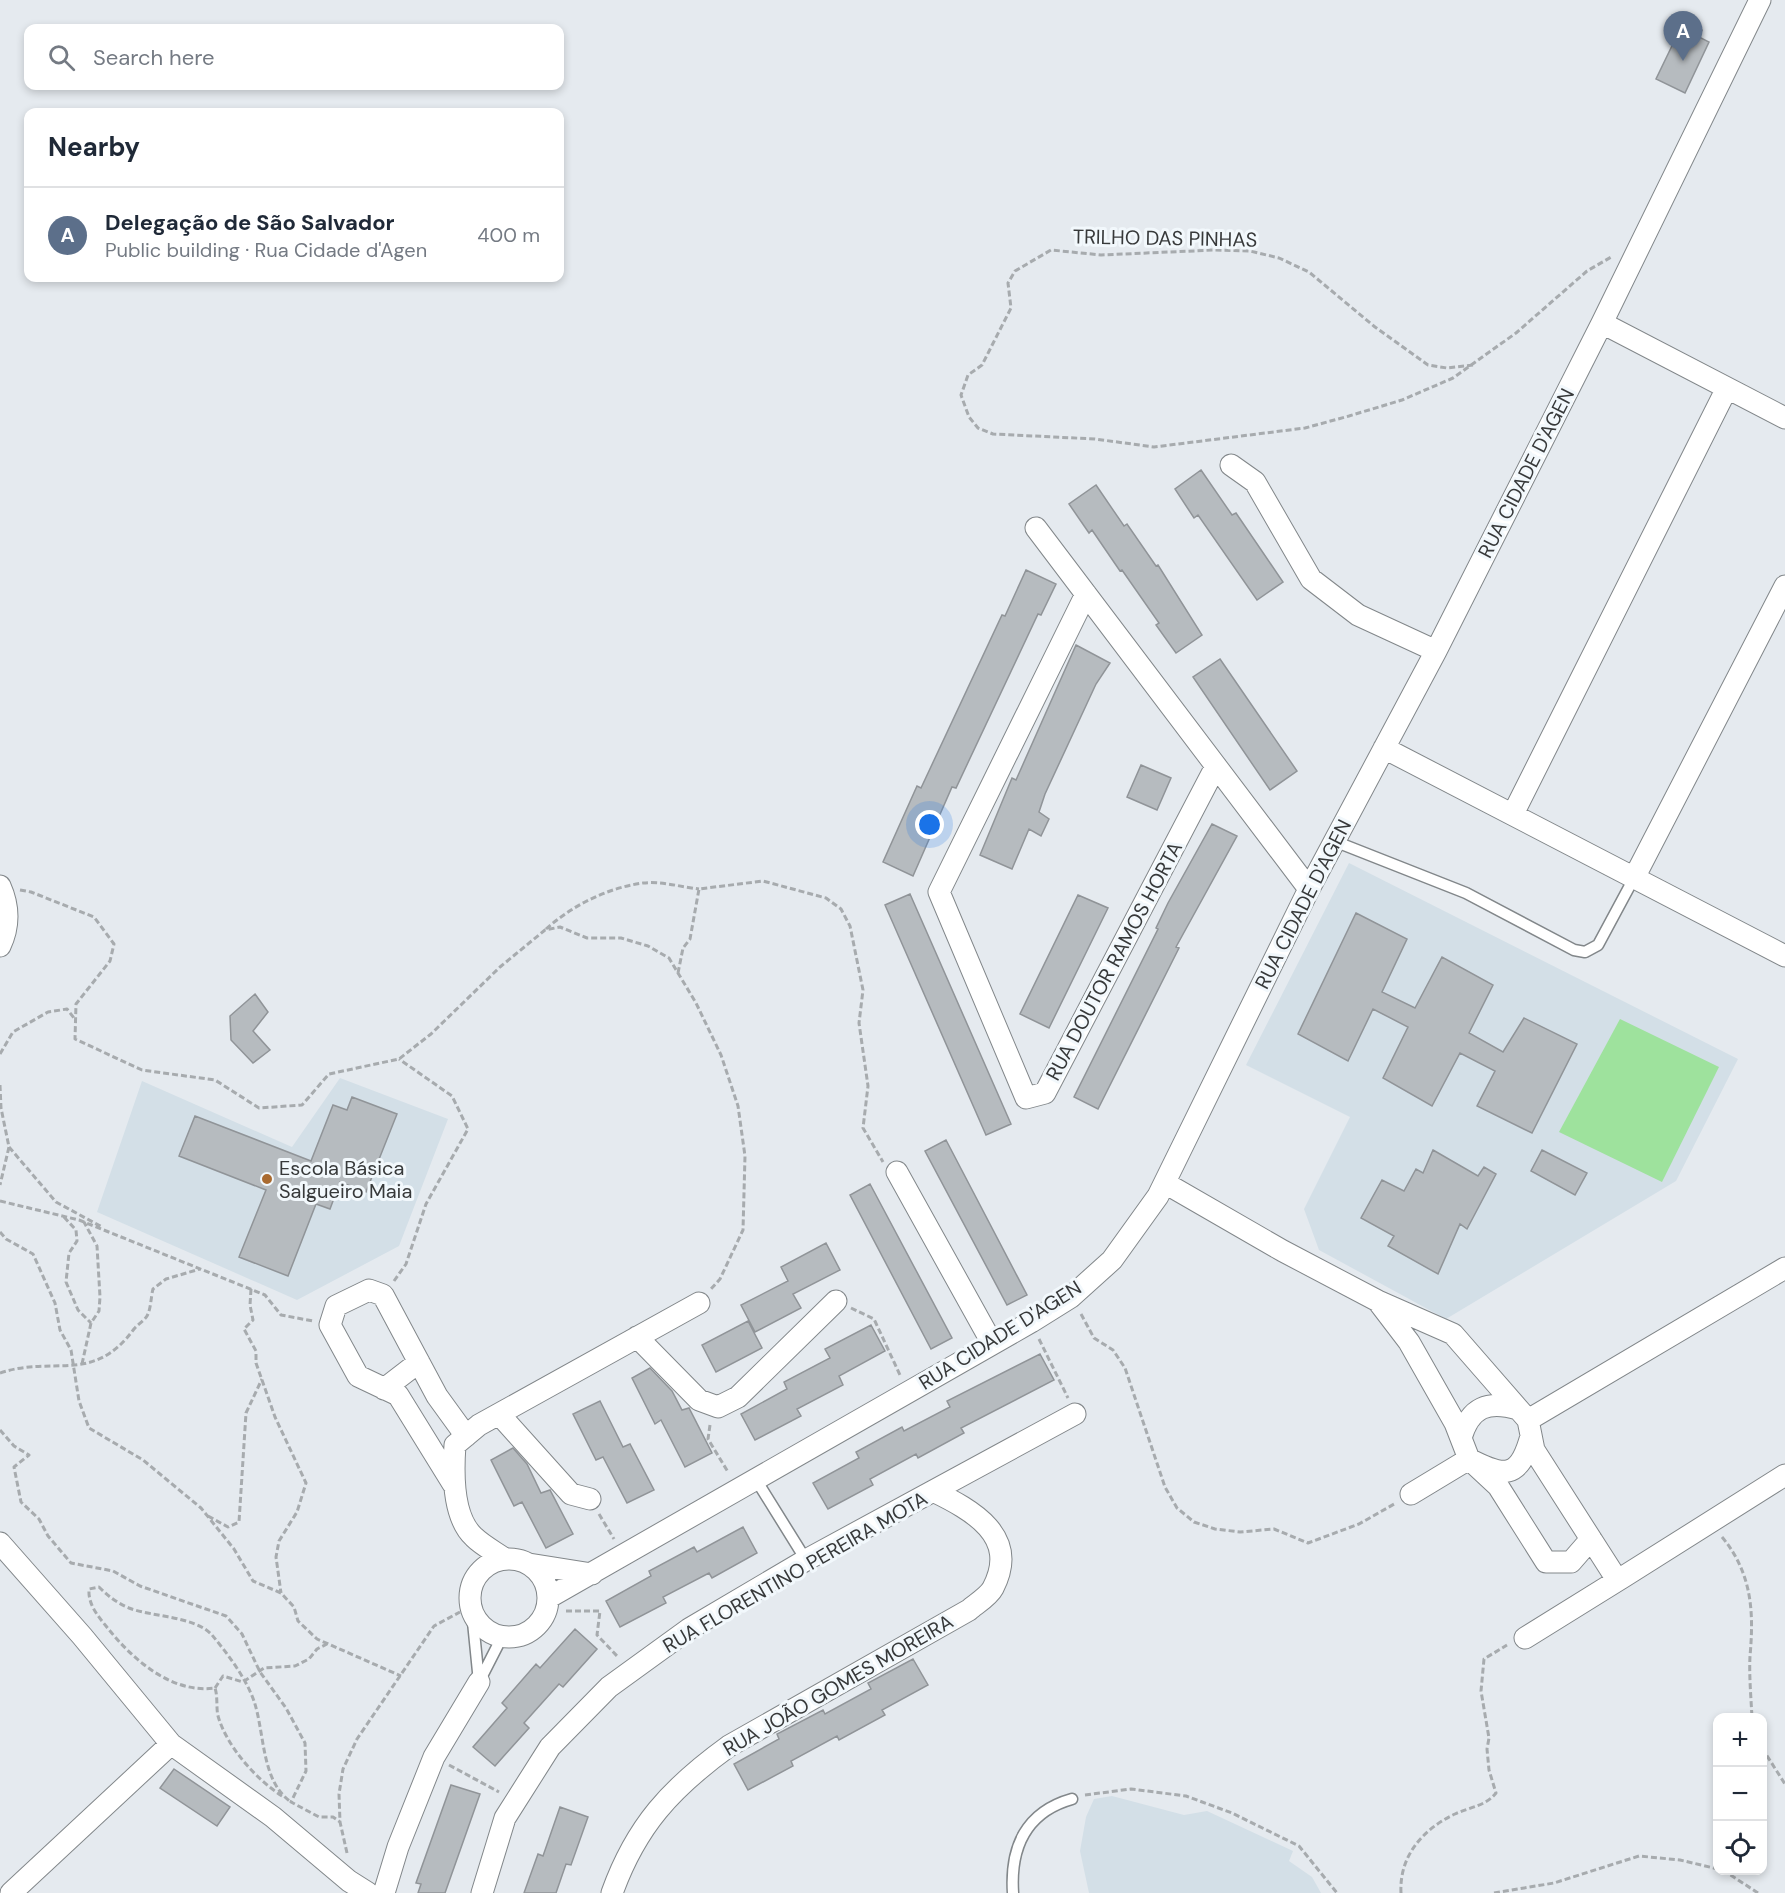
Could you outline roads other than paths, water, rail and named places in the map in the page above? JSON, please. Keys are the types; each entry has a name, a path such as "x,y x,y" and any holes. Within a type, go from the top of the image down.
{"street":[{"name":"RUA CIDADE D'AGEN","path":"547,1605 624,1554 1031,1322 1071,1297 1112,1260 1165,1183 1309,889 1436,651 1602,323 1760,0"},
{"path":"1602,323 1785,418"},
{"path":"1513,814 1727,388"},
{"path":"1231,465 1255,483 1311,579 1358,615 1436,651"},
{"path":"1036,528 1309,889"},
{"path":"1634,878 1785,586"},
{"name":"RUA DOUTOR RAMOS HORTA","path":"1086,594 939,892 1026,1098 1045,1093 1216,766"},
{"path":"1384,748 1785,956"},
{"path":"0,886 8,909 5,935 0,946"},
{"path":"897,1172 992,1343"},
{"path":"1165,1183 1378,1301 1452,1334 1525,1422 1534,1450 1614,1575 1620,1579"},
{"path":"1525,1422 1785,1268"},
{"path":"466,1436 438,1396 383,1295 369,1290 336,1306 330,1325 357,1376 398,1395 453,1484 464,1521 472,1536 505,1559 592,1574"},
{"path":"637,1337 699,1400 718,1407 738,1397 836,1301"},
{"path":"1378,1301 1409,1342 1461,1438 1468,1459 1498,1486 1546,1562 1570,1562 1591,1539"},
{"path":"453,1484 455,1445 466,1436 499,1414 699,1303"},
{"path":"384,1389 419,1362"},
{"path":"1461,1438 1466,1421 1480,1409 1499,1403 1525,1422"},
{"path":"499,1414 571,1494 590,1499"},
{"name":"RUA FLORENTINO PEREIRA MOTA","path":"482,1893 505,1818 550,1747 609,1687 689,1629 806,1560 1075,1414"},
{"path":"1468,1459 1494,1472 1510,1470 1522,1461 1525,1422"},
{"path":"1411,1494 1468,1459"},
{"path":"1525,1638 1785,1475"},
{"name":"RUA JOÃO GOMES MOREIRA","path":"612,1893 625,1857 652,1816 692,1773 729,1746 969,1610 993,1589 1002,1557 990,1527 969,1509 933,1491"},
{"path":"472,1536 471,1602 484,1628 502,1637 516,1637 528,1632 539,1623 547,1605 546,1585 539,1573 529,1564"},
{"path":"0,1543 82,1636 171,1744 273,1817 349,1881 368,1893"},
{"path":"471,1602 483,1568 505,1559"},
{"path":"384,1893 398,1847 434,1757 478,1682"},
{"path":"11,1893 171,1744"}],"lane":[{"path":"1335,841 1466,893 1574,950 1584,952 1598,945 1634,878"},
{"path":"746,1483 806,1560"},
{"path":"471,1602 478,1682"},
{"path":"478,1682 502,1637"},
{"path":"1012,1893 1012,1878 1023,1831 1050,1805 1072,1798"}],"place":[{"name":"Delegação de São Salvador","path":"1683,61"},
{"name":"Escola Básica Salgueiro Maia","path":"267,1179"}]}
